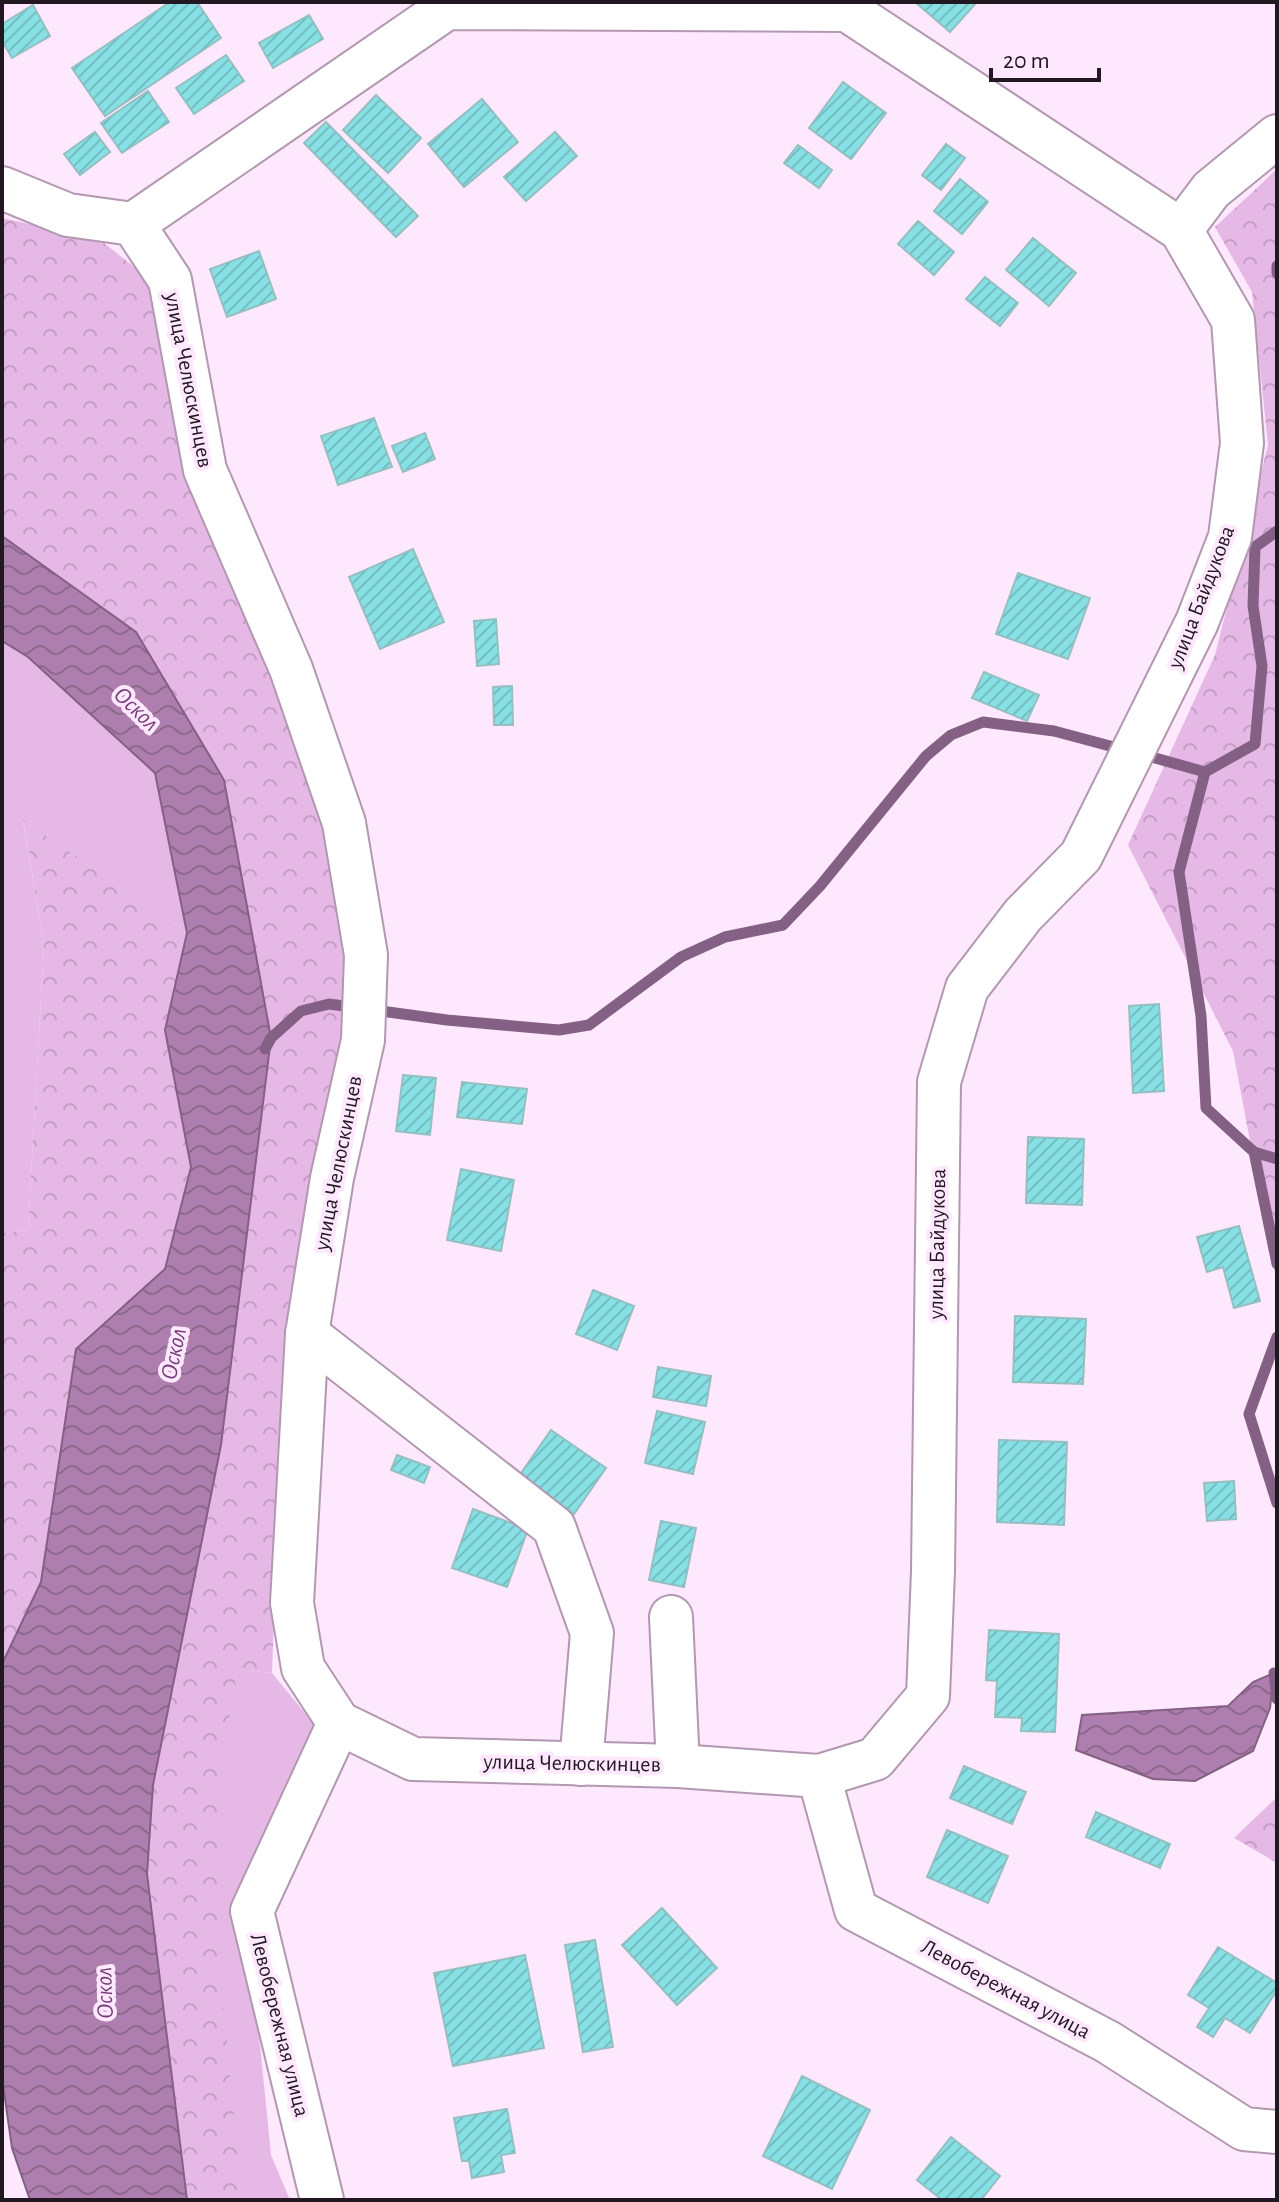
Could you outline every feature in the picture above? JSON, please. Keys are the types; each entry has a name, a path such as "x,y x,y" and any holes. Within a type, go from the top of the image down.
{"street":[{"path":"2,188 68,215 133,224 447,8 843,6 1181,230 1211,190 1277,136"},
{"name":"улица Челюскинцев","path":"133,224 170,280 205,470 291,669 344,823 366,955 363,1022 332,1178 307,1334 292,1603 303,1668 339,1723 413,1759 678,1766 819,1776 875,1759"},
{"name":"улица Байдукова","path":"875,1759 928,1696 933,1571 939,1082 967,988 1023,915 1081,856 1197,622 1230,537 1242,443 1233,320 1181,230"},
{"path":"307,1334 554,1527 592,1633 581,1764"},
{"path":"671,1617 678,1766"},
{"name":"Левобережная улица","path":"322,2200 252,1911 339,1723"},
{"name":"Левобережная улица","path":"819,1776 856,1910 1108,2042 1244,2129 1277,2132"}],"green space":[{"path":"1277,169 1277,1283 1233,1051 1128,845 1215,655 1268,445 1252,292 1215,227"},
{"path":"2,218 99,239 153,282 327,835 353,967 284,1344 272,1673 238,1669 217,1791 218,1949 242,2200 187,2200 147,1874 153,1785 221,1445 271,1037 224,780 136,632 2,536"},
{"path":"2,641 28,657 155,773 187,933 23,821 44,944 28,1230 2,1233"},
{"path":"23,820 187,933 165,1030 191,1167 165,1269 76,1349 41,1582 2,1664 2,1233 28,1230 44,944"},
{"path":"238,1669 272,1673 323,1735 246,1904 271,2155 290,2200 242,2200 229,2099 220,1998 216,1896 217,1794 225,1731"},
{"path":"1277,1797 1277,1863 1234,1838"}],"water":[{"name":"Оскол","path":"2,536 136,632 224,780 271,1038 221,1445 153,1785 147,1874 187,2200 30,2200 12,2148 2,2078 2,1664 41,1582 76,1349 165,1269 191,1167 165,1030 187,933 155,773 28,657 2,641"},
{"path":"1274,1673 1270,1708 1253,1751 1195,1781 1153,1779 1076,1750 1082,1715 1228,1706 1253,1682"}],"building":[{"path":"170,2 197,2 221,38 105,116 72,68"},
{"path":"915,2 977,2 950,32"},
{"path":"33,5 50,36 12,58 2,41 2,24"},
{"path":"309,15 323,39 273,68 259,43"},
{"path":"226,55 244,81 194,114 176,88"},
{"path":"843,82 886,113 851,159 809,128"},
{"path":"148,91 169,122 122,153 101,123"},
{"path":"376,95 421,138 388,173 343,130"},
{"path":"482,99 518,142 464,187 428,144"},
{"path":"326,122 418,216 396,237 304,143"},
{"path":"95,132 110,152 80,175 64,154"},
{"path":"555,132 577,156 526,201 504,177"},
{"path":"946,144 965,158 941,190 922,175"},
{"path":"798,145 832,170 819,188 784,163"},
{"path":"960,179 988,202 962,234 934,211"},
{"path":"918,221 954,252 934,275 898,244"},
{"path":"1033,238 1076,273 1049,306 1006,270"},
{"path":"259,251 276,299 227,317 210,269"},
{"path":"985,277 1018,303 1000,326 966,299"},
{"path":"374,418 392,467 338,485 321,436"},
{"path":"425,433 435,459 403,472 392,446"},
{"path":"413,549 444,622 380,649 349,577"},
{"path":"1018,573 1090,598 1068,659 996,634"},
{"path":"496,619 499,664 477,666 474,621"},
{"path":"984,672 1039,695 1027,721 972,698"},
{"path":"512,686 513,725 494,725 493,687"},
{"path":"1159,1004 1164,1091 1133,1093 1129,1006"},
{"path":"403,1075 436,1078 430,1135 396,1131"},
{"path":"462,1082 527,1089 522,1124 457,1117"},
{"path":"1028,1137 1084,1139 1082,1205 1026,1203"},
{"path":"461,1169 514,1180 501,1251 447,1240"},
{"path":"1239,1226 1260,1301 1234,1308 1223,1267 1207,1272 1197,1237"},
{"path":"593,1290 634,1306 617,1350 576,1334"},
{"path":"1015,1316 1086,1319 1083,1384 1013,1382"},
{"path":"658,1367 711,1376 706,1406 653,1397"},
{"path":"657,1411 705,1422 693,1474 645,1463"},
{"path":"551,1430 606,1468 574,1514 519,1476"},
{"path":"999,1440 1067,1442 1064,1525 997,1522"},
{"path":"397,1455 430,1467 424,1483 391,1470"},
{"path":"1234,1481 1236,1519 1207,1521 1204,1483"},
{"path":"473,1509 528,1529 507,1587 452,1568"},
{"path":"661,1521 696,1528 684,1587 649,1580"},
{"path":"989,1630 1059,1634 1055,1732 1021,1731 1022,1718 995,1717 997,1681 986,1680"},
{"path":"964,1766 1026,1792 1012,1824 950,1798"},
{"path":"1096,1812 1170,1844 1160,1868 1086,1837"},
{"path":"947,1830 1008,1856 988,1903 927,1877"},
{"path":"662,1908 717,1968 677,2005 622,1945"},
{"path":"595,1940 613,2047 583,2052 565,1945"},
{"path":"1218,1947 1277,1983 1277,1990 1250,2033 1225,2018 1213,2037 1197,2027 1209,2008 1188,1995"},
{"path":"525,1955 544,2048 453,2066 434,1973"},
{"path":"802,2076 870,2110 832,2189 763,2156"},
{"path":"507,2109 515,2153 501,2155 504,2172 472,2178 469,2161 462,2161 454,2118"},
{"path":"951,2137 1000,2176 981,2200 942,2200 917,2180"}],"waterway":[{"path":"1277,266 1277,273"},
{"path":"1141,754 1205,772 1255,744 1262,666 1253,606 1255,547 1277,531"},
{"path":"265,1049 271,1038 301,1011 329,1004 447,1020 559,1030 589,1025 681,957 725,937 783,925 820,886 926,756 951,735 983,722 1054,731 1125,750"},
{"path":"1205,772 1179,872 1201,1016 1206,1108 1254,1152 1277,1159"},
{"path":"1254,1152 1277,1264"},
{"path":"1277,1337 1249,1414 1277,1503"},
{"path":"1274,1673 1277,1699"}]}
